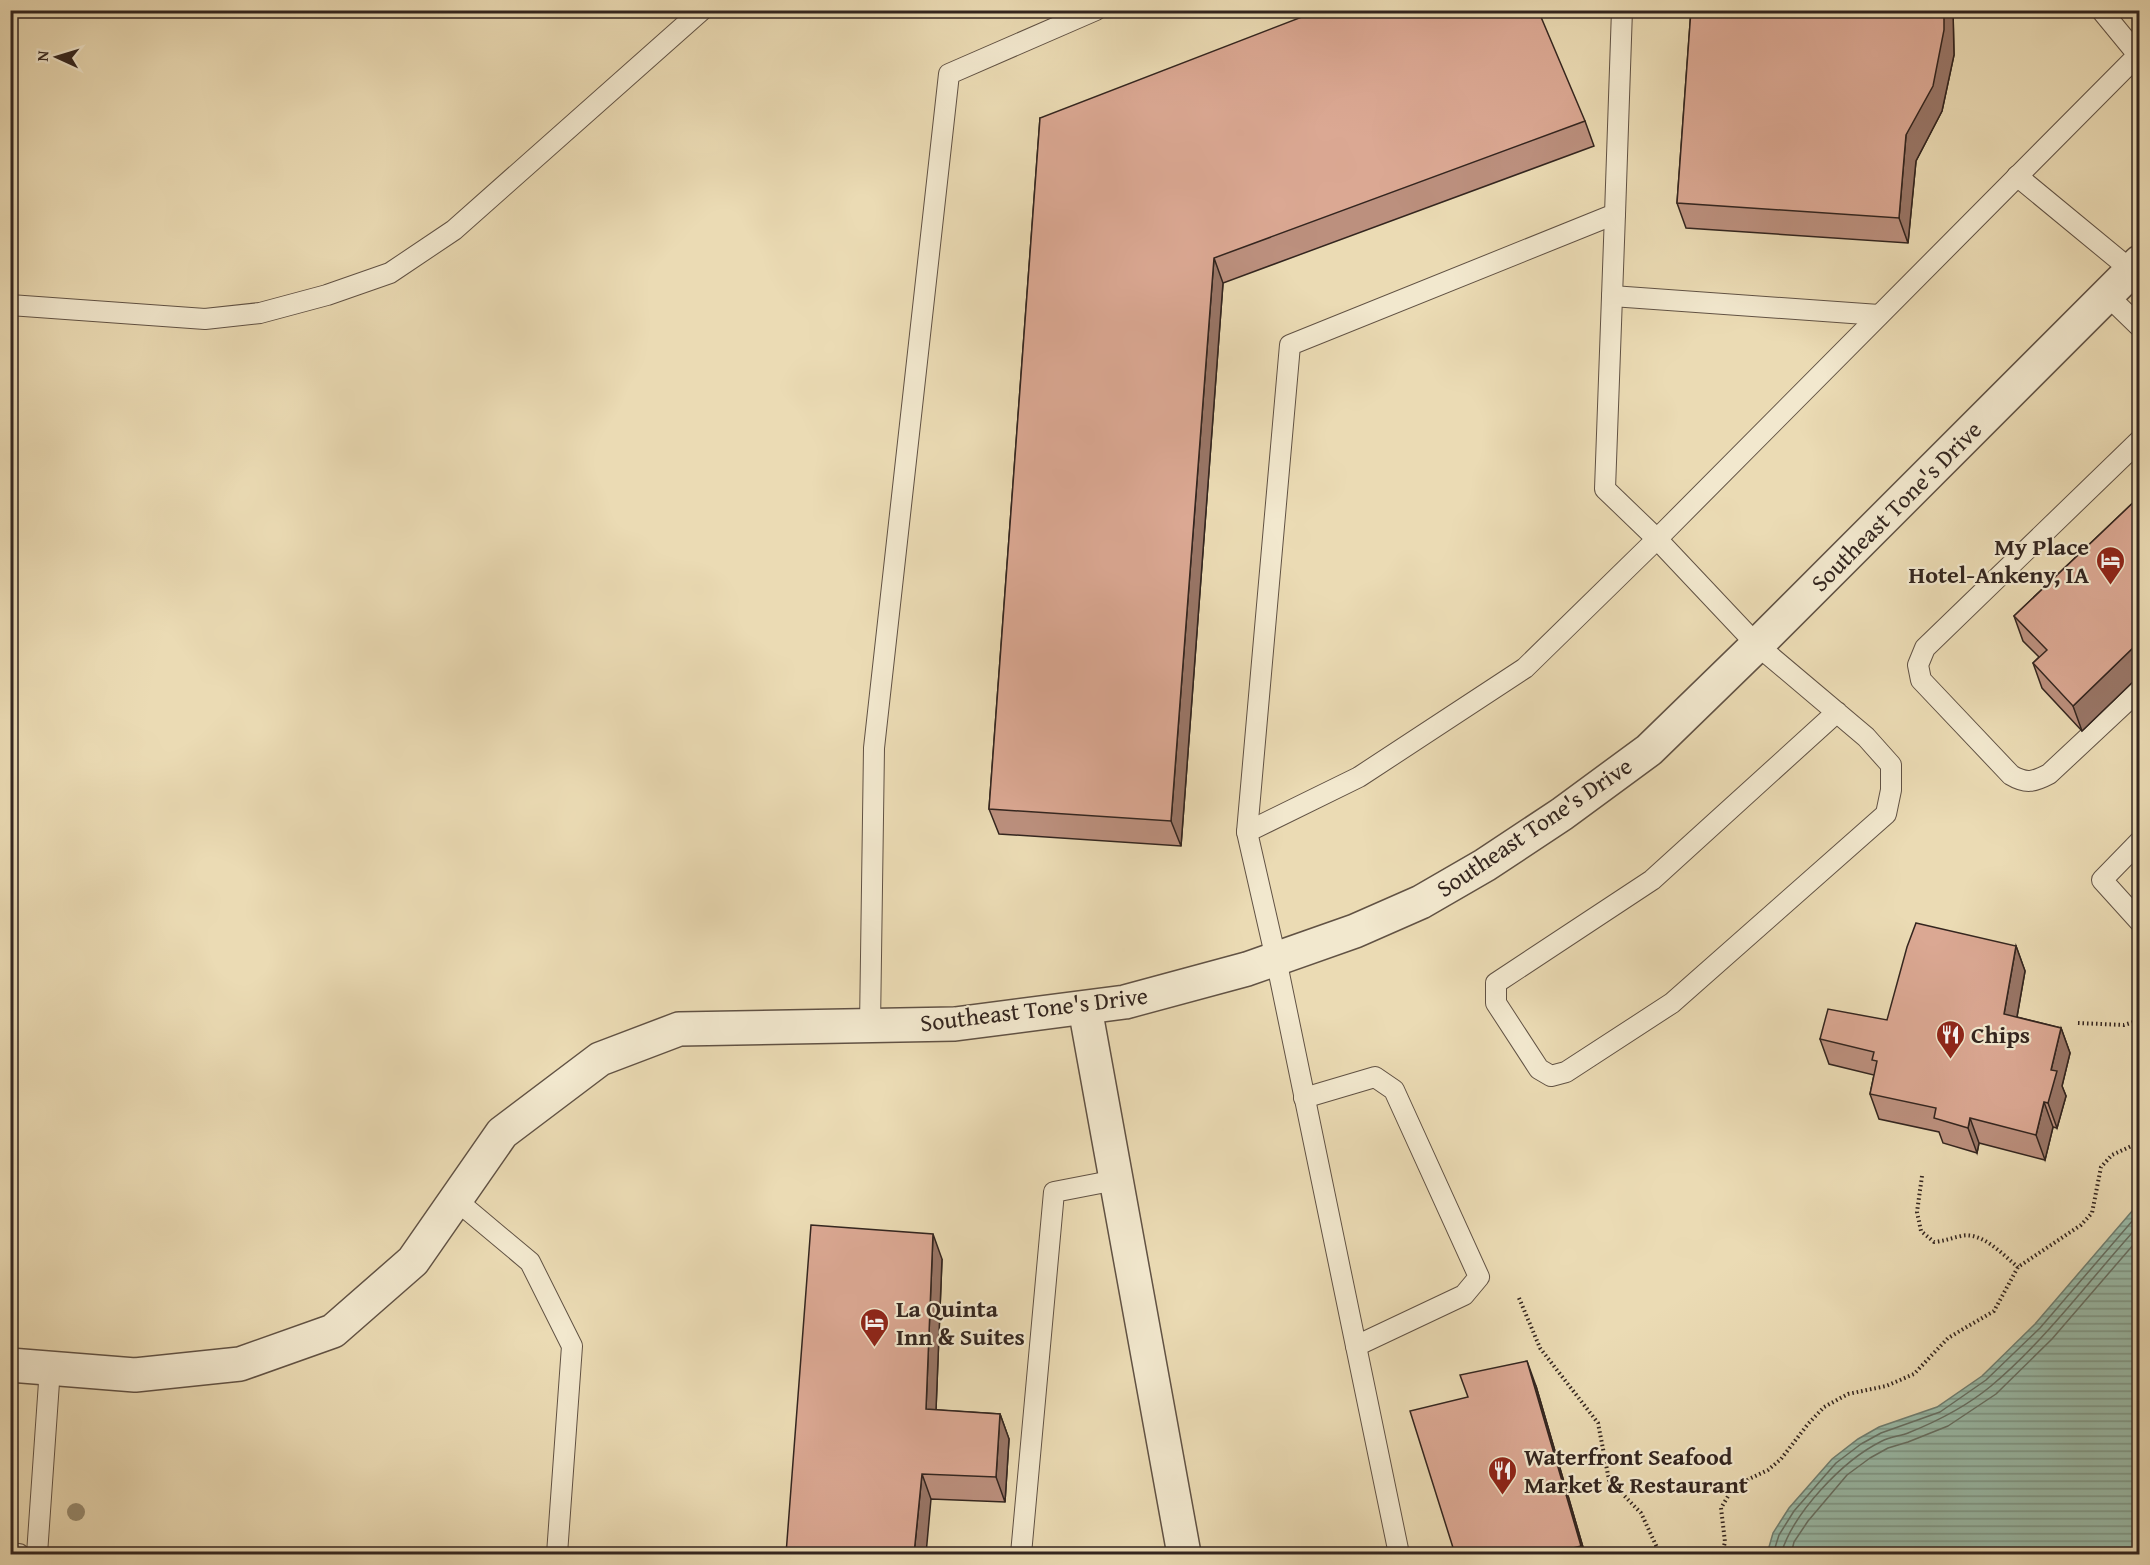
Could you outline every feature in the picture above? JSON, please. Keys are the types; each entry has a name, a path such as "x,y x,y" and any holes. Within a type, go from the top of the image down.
{"street":[{"name":"Southeast Tone's Drive","path":"10,1365 135,1375 240,1364 333,1331 413,1261 502,1133 600,1059 679,1029 955,1024 1125,1002 1247,969 1355,931 1421,902 1485,865 1562,814 1649,750 1757,645 2135,266"},
{"path":"1085,1008 1184,1554"}],"lane":[{"path":"10,305 205,319 260,313 327,296 390,273 454,230 702,10"},
{"path":"870,1026 874,748 949,74 1096,10"},
{"path":"1622,10 1605,489 1657,539 1757,645 1837,712 1866,737 1891,765 1891,790 1886,814 1672,1003 1566,1072 1551,1076 1539,1069 1497,1003 1497,983 1652,880 1837,712"},
{"path":"1247,832 1359,777 1525,668 1657,539 2138,55 2101,10"},
{"path":"2017,176 2135,266"},
{"path":"1399,1554 1276,959 1247,832 1290,345 1615,214"},
{"path":"2107,295 2139,327"},
{"path":"1612,296 1879,315"},
{"path":"2139,440 1925,648 1918,665 1921,680 2011,775 2022,782 2035,782 2049,774 2139,689"},
{"path":"2139,841 2102,879 2139,922"},
{"path":"1304,1098 1375,1077 1394,1090 1479,1277 1464,1295 1356,1346"},
{"path":"1021,1554 1054,1192 1116,1180"},
{"path":"456,1200 530,1262 572,1346 557,1554"},
{"path":"37,1554 50,1368"},
{"path":"10,1554 19,1554"}],"path":[{"path":"2078,1023 2124,1025 2139,1020"},
{"path":"1722,1554 1725,1542 1721,1508 1730,1493 1749,1479 1768,1470 1781,1459 1824,1407 1848,1394 1886,1386 1914,1374 1948,1338 1994,1311 2018,1267 2081,1225 2092,1214 2102,1167 2112,1155 2139,1142"},
{"path":"1922,1176 1917,1212 1921,1230 1934,1242 1947,1241 1964,1235 1981,1238 2018,1267"},
{"path":"1519,1298 1540,1348 1598,1423 1609,1480 1641,1514 1660,1554"}],"water":[{"path":"2139,1203 2139,1554 1767,1554 1773,1533 1789,1508 1832,1459 1858,1439 1879,1427 1937,1407 1982,1376 2035,1324"}],"building":[{"path":"1320,10 1538,10 1585,121 1214,258 1171,821 989,809 1040,118"},
{"path":"1691,10 1944,10 1944,30 1933,86 1906,135 1899,218 1677,203"},
{"name":"My Place Hotel-Ankeny, IA","path":"2139,497 2139,642 2073,706 2033,663 2047,650 2014,616"},
{"name":"Chips","path":"1916,923 2016,946 2004,1014 2061,1028 2051,1070 2057,1071 2048,1103 2044,1102 2036,1135 1970,1118 1968,1128 1934,1118 1936,1108 1870,1094 1877,1061 1872,1060 1874,1052 1820,1039 1828,1009 1887,1020"},
{"name":"La Quinta Inn & Suites","path":"811,1225 933,1234 926,1409 1000,1414 996,1477 922,1474 914,1554 786,1554"},
{"name":"Waterfront Seafood Market & Restaurant","path":"1527,1361 1581,1546 1549,1554 1455,1554 1410,1411 1468,1397 1460,1375"}],"place":[{"name":"My Place Hotel-Ankeny, IA","path":"2110,586"},
{"name":"Chips","path":"1950,1060"},
{"name":"La Quinta Inn & Suites","path":"875,1348"},
{"name":"Waterfront Seafood Market & Restaurant","path":"1503,1496"}]}
